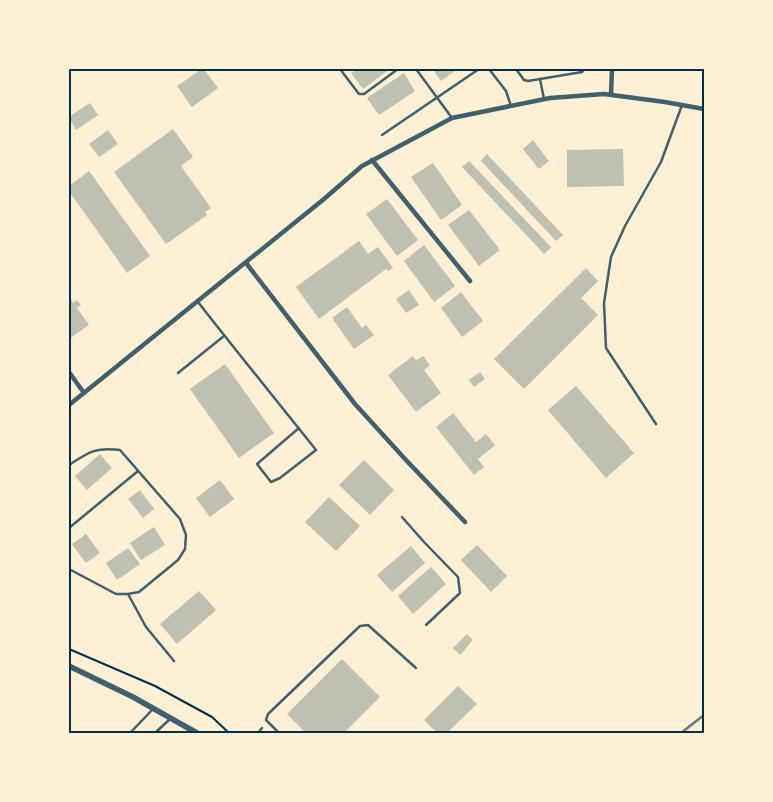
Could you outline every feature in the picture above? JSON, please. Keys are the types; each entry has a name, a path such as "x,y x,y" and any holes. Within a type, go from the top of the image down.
{"street":[{"path":"611,95 612,69"},
{"path":"69,405 246,263 362,166 452,118 544,99 604,94 704,109"},
{"path":"372,160 470,281"},
{"path":"246,263 355,404 465,522"},
{"path":"69,372 84,393"},
{"path":"69,666 197,733"}],"lane":[{"path":"340,69 359,94 364,94 398,69"},
{"path":"416,69 452,118"},
{"path":"382,135 479,69"},
{"path":"489,69 506,91 511,106"},
{"path":"516,69 524,80 528,81 582,72 584,69"},
{"path":"540,79 544,99"},
{"path":"656,424 606,348 604,303 611,257 625,226 661,162 682,105"},
{"path":"198,302 224,336 299,428 316,450 272,482 257,464 299,428"},
{"path":"178,373 224,336"},
{"path":"69,465 87,453 99,448 120,450 180,519 186,535 185,548 178,560 139,592 116,594 69,569"},
{"path":"69,528 138,471"},
{"path":"402,517 458,577 460,593 426,625"},
{"path":"128,594 146,627 174,661"},
{"path":"279,733 266,720 268,714 360,626 368,625 416,668"},
{"path":"130,733 153,709"},
{"path":"155,733 170,718"},
{"path":"258,733 262,728"}],"path":[{"path":"69,649 155,686 212,717 230,733"}],"building":[{"path":"204,69 218,88 192,107 177,86"},
{"path":"358,69 390,69 363,89 351,73"},
{"path":"433,69 458,69 441,81"},
{"path":"404,73 415,91 379,115 367,98"},
{"path":"90,103 98,115 76,130 69,117"},
{"path":"173,129 193,157 181,166 211,208 205,212 207,215 166,244 114,172"},
{"path":"108,130 118,144 99,157 89,144"},
{"path":"533,140 549,161 539,169 523,149"},
{"path":"623,149 624,186 567,187 567,150"},
{"path":"487,154 563,235 556,241 481,161"},
{"path":"469,161 551,247 544,254 462,167"},
{"path":"433,163 462,205 441,220 411,177"},
{"path":"89,171 150,256 127,273 69,191 69,186"},
{"path":"387,199 418,240 397,256 366,214"},
{"path":"469,210 500,250 479,266 448,225"},
{"path":"359,241 368,254 378,247 393,268 388,271 386,269 319,319 296,287"},
{"path":"424,245 455,286 434,302 404,261"},
{"path":"586,268 598,281 581,298 598,315 524,389 494,359"},
{"path":"409,290 419,305 406,313 396,299"},
{"path":"461,292 483,321 462,337 441,308"},
{"path":"69,296 73,303 77,300 81,305 77,308 89,325 69,339"},
{"path":"347,307 362,328 366,325 374,335 354,349 332,318"},
{"path":"413,356 416,361 423,356 430,365 424,370 441,393 416,412 388,375"},
{"path":"225,364 274,433 239,458 190,389"},
{"path":"480,372 485,379 474,387 469,380"},
{"path":"576,386 634,453 606,478 548,410"},
{"path":"453,413 476,442 486,434 495,445 478,459 484,467 474,475 436,427"},
{"path":"100,454 112,468 87,490 75,476"},
{"path":"364,460 394,490 370,515 339,485"},
{"path":"220,480 234,499 210,517 196,498"},
{"path":"140,490 154,509 143,518 128,499"},
{"path":"329,497 360,526 336,551 305,522"},
{"path":"154,527 165,545 141,560 130,543"},
{"path":"86,534 100,553 86,563 72,544"},
{"path":"477,545 507,576 491,592 461,560"},
{"path":"411,546 425,563 392,592 377,575"},
{"path":"128,548 140,564 117,580 106,563"},
{"path":"431,567 446,584 413,614 398,596"},
{"path":"199,591 216,610 177,644 160,624"},
{"path":"467,634 473,640 460,655 453,648"},
{"path":"342,659 380,697 344,733 306,733 287,714"},
{"path":"458,686 477,704 447,733 437,733 424,720"}],"railway":[{"path":"681,733 704,715"}]}
